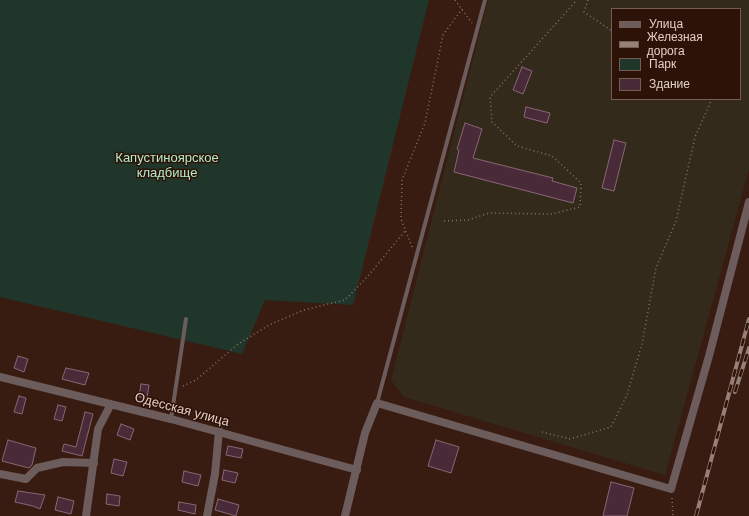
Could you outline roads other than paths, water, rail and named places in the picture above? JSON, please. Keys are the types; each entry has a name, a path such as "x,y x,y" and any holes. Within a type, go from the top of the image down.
{"street":[{"path":"345,516 365,432 377,403 671,489 709,356 749,202"},
{"name":"Одесская улица","path":"0,377 219,431 357,470"},
{"path":"86,516 98,429 111,404"},
{"path":"207,516 215,474 219,431"},
{"path":"0,474 26,479 37,468 63,462 94,463"}],"lane":[{"path":"377,403 485,0"},
{"path":"171,419 186,319"}],"railway":[{"path":"696,516 749,319"},
{"path":"735,392 749,348"}],"park label":[{"name":"Капустиноярское кладбище","path":"167,166"}]}
